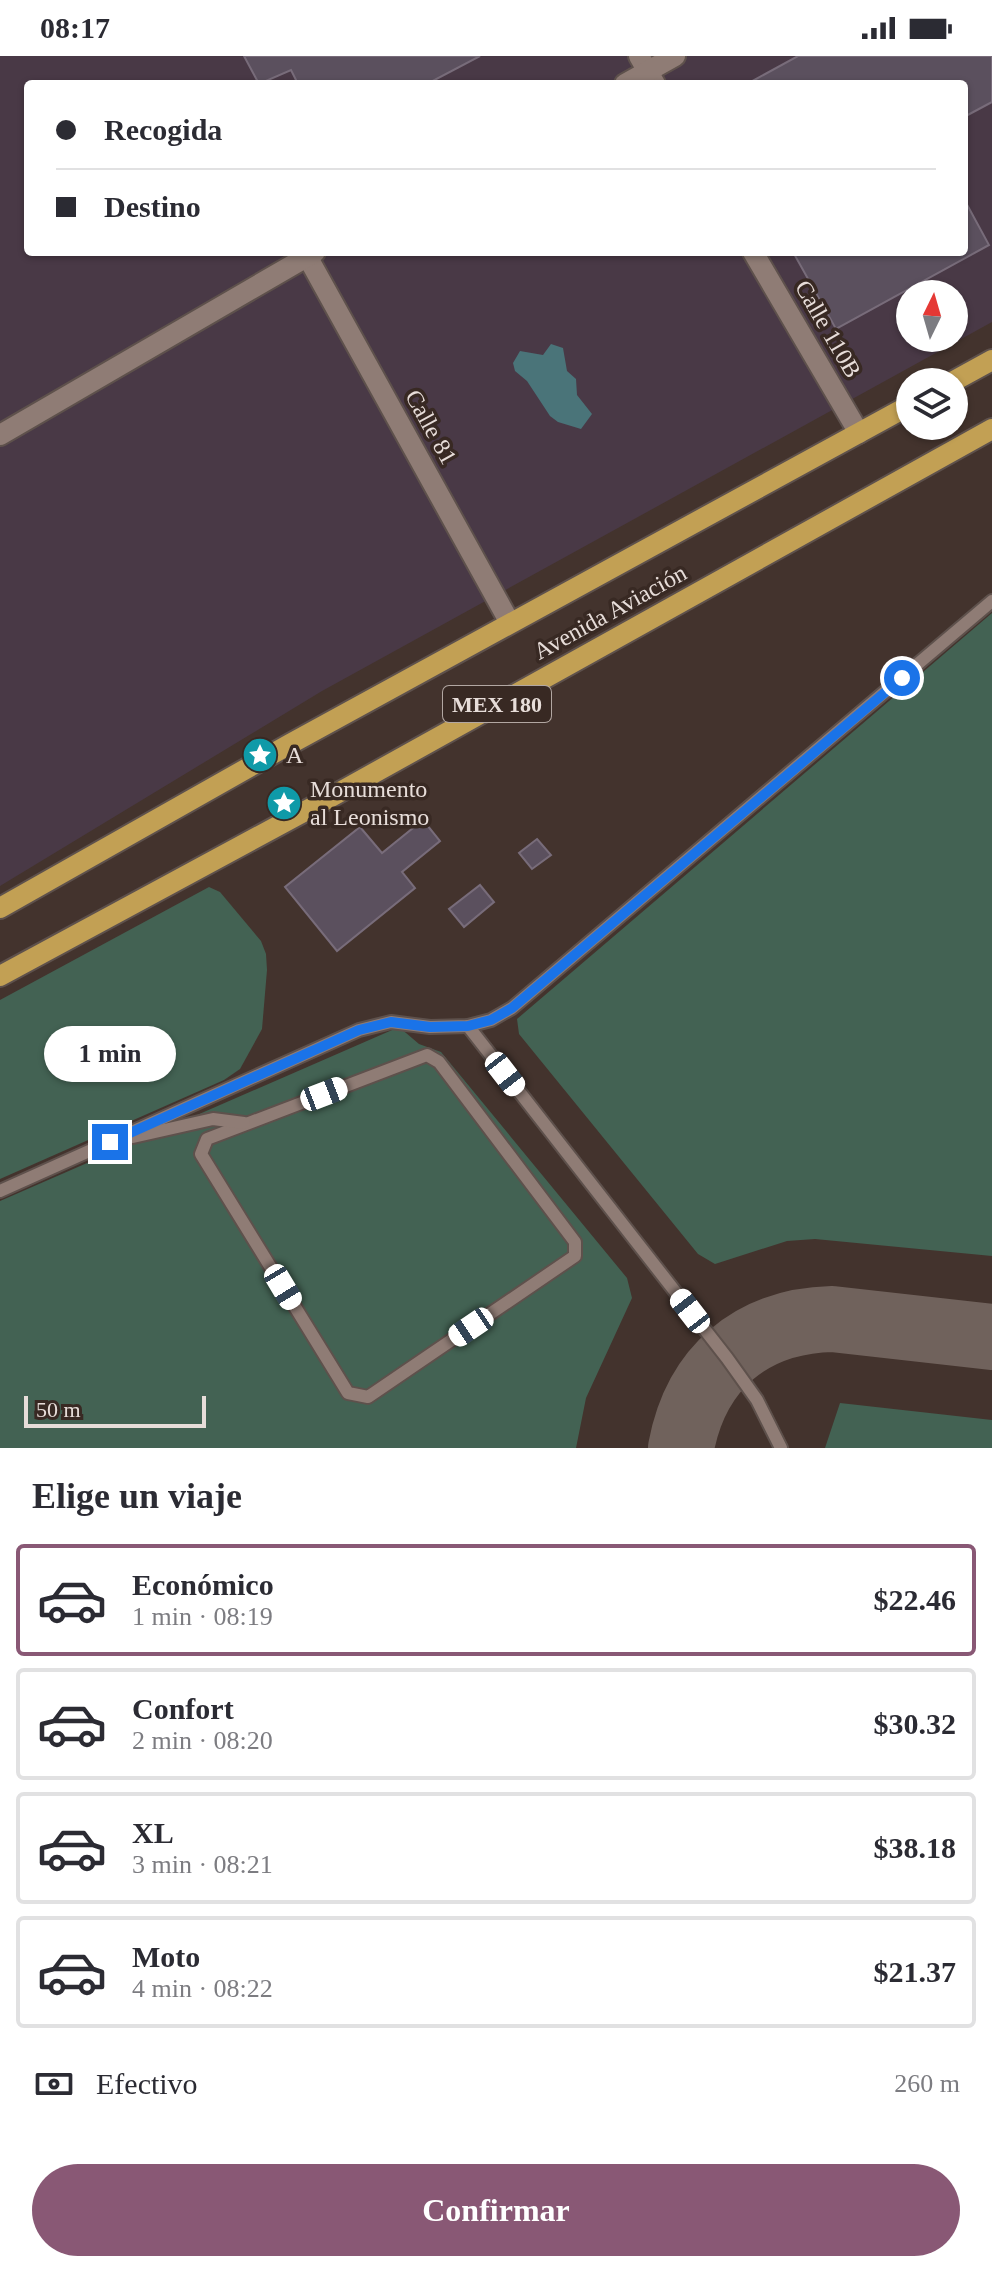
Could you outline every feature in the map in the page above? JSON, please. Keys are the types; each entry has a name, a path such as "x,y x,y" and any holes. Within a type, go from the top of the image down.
{"main road":[{"path":"968,373 992,360"},
{"name":"Avenida Aviación","path":"0,908 510,623 896,413"},
{"name":"Avenida Aviación","path":"0,976 322,802 992,429"}],"street":[{"path":"647,70 675,56"},
{"name":"Calle 81","path":"0,435 308,256"},
{"name":"Calle 81","path":"312,256 510,623"},
{"name":"Calle 110B","path":"755,256 859,433"}],"lane":[{"path":"0,1191 359,1030 391,1022 430,1027 468,1026 491,1020 512,1008 992,601"},
{"path":"468,1026 727,1358 757,1400 781,1448"},
{"path":"110,1142 213,1119 247,1123 427,1055 439,1062 575,1242 575,1256 368,1397 348,1393 201,1154 207,1139 247,1123"}],"shaded area":[{"path":"0,56 992,56 992,322 968,335 968,280 896,280 896,352 938,352 908,368 896,368 896,375 322,691 0,886"}],"green space":[{"path":"992,613 992,1256 815,1239 787,1241 715,1264 698,1254 519,1034 517,1019"},
{"path":"209,887 220,892 261,941 266,954 262,1029 240,1069 224,1080 0,1179 0,1000"},
{"path":"399,1027 419,1044 441,1052 627,1278 632,1298 586,1398 576,1448 0,1448 0,1201"},
{"path":"840,1403 992,1420 992,1448 825,1448"}],"water":[{"path":"551,344 563,348 567,371 576,379 577,395 592,414 581,429 558,422 550,416 527,381 515,371 513,363 520,351 543,355"}],"building":[{"path":"244,56 480,56 435,80 296,80 291,70 268,80 257,80"},
{"path":"798,56 992,56 992,102 968,115 968,80 754,80"},
{"path":"968,206 989,245 925,280 896,280 896,296 836,329 795,256 968,256"},
{"path":"423,820 440,841 402,872 415,888 337,951 285,887 360,827 382,853"},
{"path":"537,839 551,855 532,869 519,853"},
{"path":"480,885 494,902 464,927 449,909"}],"taxiway":[{"path":"681,1448 688,1420 714,1373 732,1354 776,1329 832,1319 992,1337"}],"place":[{"name":"A","path":"260,755"},
{"name":"Monumento al Leonismo","path":"284,803"}],"route":[{"path":"110,1142 359,1030 391,1022 430,1027 468,1026 491,1020 512,1008 902,678"}]}
